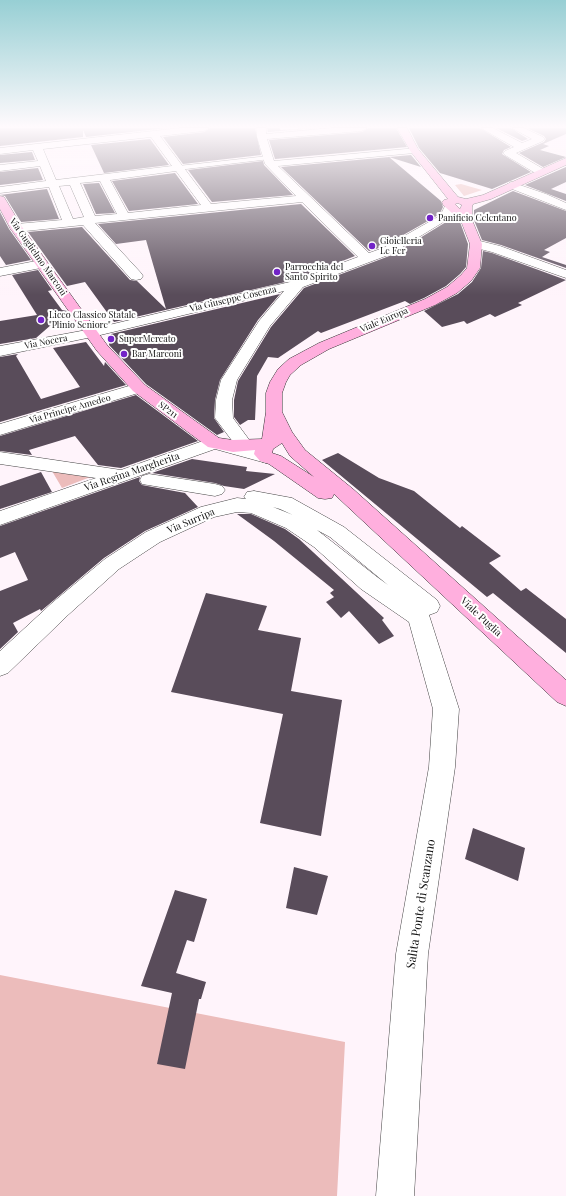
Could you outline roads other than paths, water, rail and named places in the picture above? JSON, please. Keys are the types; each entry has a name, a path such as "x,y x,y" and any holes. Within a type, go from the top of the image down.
{"main road":[{"path":"438,184 453,204 468,215"},
{"path":"468,215 487,197 512,185"},
{"name":"Via Guglielmo Marconi","path":"0,199 16,228 92,333"},
{"path":"453,204 468,215"},
{"name":"Viale Europa","path":"274,412 274,393 278,382 284,372 295,362 318,349 394,315 430,302 452,290 466,278 473,268 476,259 476,244 468,215"},
{"name":"SP211","path":"92,333 102,348 139,388 214,444"},
{"path":"269,451 274,412"},
{"name":"Viale Puglia","path":"274,412 284,434 293,448 346,494 566,695"},
{"path":"214,444 244,445 269,451 280,461 290,458 293,448"},
{"name":"Viale Puglia","path":"269,451 396,540"}],"street":[{"path":"0,190 53,184 69,222"},
{"path":"75,184 88,220 136,276"},
{"path":"107,184 124,216"},
{"path":"190,184 208,209"},
{"path":"291,184 366,259"},
{"path":"512,185 566,207"},
{"path":"16,228 304,198"},
{"name":"Via Giuseppe Cosenza","path":"92,333 298,284 387,251 438,222 446,216 453,204"},
{"path":"438,222 456,222 468,215"},
{"path":"476,244 496,249 566,274"},
{"path":"0,272 41,264"},
{"path":"244,445 224,418 224,400 229,380 264,324 298,284"},
{"name":"Via Nocera","path":"0,351 92,333"},
{"name":"Via Principe Amedeo","path":"0,430 139,388"},
{"path":"214,444 269,451"},
{"name":"Via Regina Margherita","path":"0,518 214,444"},
{"path":"0,458 124,476"},
{"path":"149,480 219,495"},
{"name":"Via Surripa","path":"0,666 60,609 112,564 153,537 208,512 219,495 237,504 254,507 293,523 320,542 369,583 424,611"},
{"path":"424,611 453,591"},
{"name":"Salita Ponte di Scanzano","path":"395,1196 412,954 442,767 446,709 424,611"}],"place":[{"name":"Panificio Celentano","path":"430,218"},
{"name":"Gioielleria Le Fer","path":"372,246"},
{"name":"Parrocchia del Santo Spirito","path":"277,272"},
{"name":"Liceo Classico Statale \"Plinio Seniore\"","path":"41,320"},
{"name":"SuperMercato","path":"111,339"},
{"name":"Bar Marconi","path":"124,354"}]}
